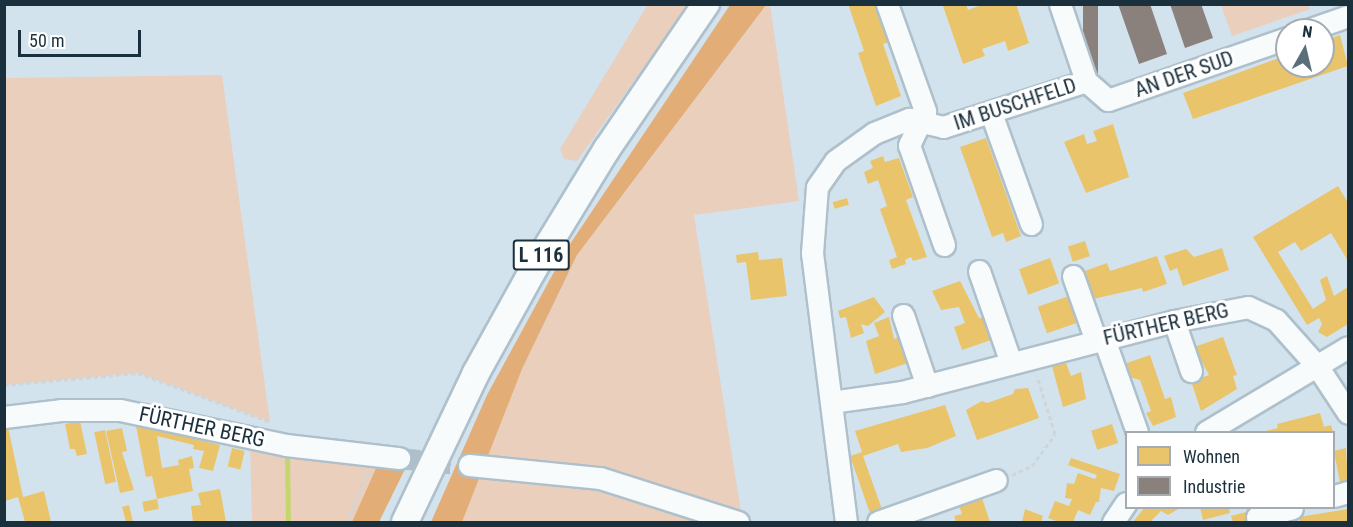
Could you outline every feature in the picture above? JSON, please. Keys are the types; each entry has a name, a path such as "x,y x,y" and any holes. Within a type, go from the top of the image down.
{"main road":[{"name":"L 116","path":"405,522 471,383 532,270 607,149 706,4"}],"street":[{"path":"887,4 925,111 922,122 909,145 944,245"},
{"name":"IM BUSCHFELD","path":"831,402 812,244 813,206 819,182 842,154 870,138 874,133 909,119 943,127 1086,81 1060,4"},
{"name":"AN DER SUD","path":"1086,81 1108,100 1275,42"},
{"path":"991,113 1031,224"},
{"path":"979,270 1021,361"},
{"path":"1073,276 1137,431"},
{"name":"FÜRTHER BERG","path":"831,402 927,386 1174,321 1234,308 1254,308 1276,320 1317,366 1348,413"},
{"path":"903,315 927,386"},
{"path":"1174,321 1191,371"},
{"path":"1208,431 1348,346"},
{"path":"831,402 846,522"},
{"name":"FÜRTHER BERG","path":"4,417 61,410 120,410 286,445 399,458"},
{"path":"469,465 600,478 738,522"},
{"path":"878,522 996,480"},
{"path":"1113,522 1125,504"},
{"path":"1257,517 1285,509"}],"path":[{"path":"996,480 1032,466 1054,435 1021,361"},
{"path":"4,386 138,373 270,422"},
{"path":"347,522 372,455"}],"shaded area":[{"path":"648,4 688,5 577,161 564,159 560,149"},
{"path":"730,5 766,5 577,255 522,369 462,522 431,522 487,395 566,250"},
{"path":"766,5 770,5 799,201 694,215 742,518 602,470 487,455 522,369 577,255"},
{"path":"1221,5 1308,5 1310,9 1284,18 1275,18 1275,21 1232,36"},
{"path":"222,75 270,422 138,373 5,385 5,78"},
{"path":"250,444 377,466 352,522 252,522"},
{"path":"410,459 379,522 352,522 377,466"},
{"path":"479,474 578,481 719,522 462,522"}],"building: Wohnen":[{"path":"848,4 876,4 889,42 883,44 901,96 876,106 858,53 864,51"},
{"path":"966,4 968,10 984,4 1016,4 1029,43 1008,51 1005,41 982,49 985,56 963,64 943,6"},
{"path":"1340,35 1348,66 1335,70 1335,37"},
{"path":"1275,59 1275,78 1313,78 1193,119 1183,93"},
{"path":"1113,124 1129,177 1086,193 1064,142 1084,134 1087,144 1097,141 1093,131"},
{"path":"986,138 1021,236 1006,242 1003,233 992,237 960,147"},
{"path":"883,156 885,162 899,158 913,197 906,200 927,257 913,261 911,257 905,260 906,264 892,269 889,260 897,257 880,209 887,206 878,180 868,184 864,172 873,168 870,161"},
{"path":"1338,186 1348,203 1348,261 1331,233 1301,251 1295,242 1278,252 1313,309 1326,300 1320,280 1327,276 1334,296 1348,287 1348,324 1327,337 1318,332 1322,324 1319,318 1307,325 1253,237"},
{"path":"847,198 849,205 835,209 833,202"},
{"path":"1085,241 1090,256 1073,262 1068,247"},
{"path":"1222,248 1229,270 1183,286 1177,268 1170,271 1164,256 1186,249 1194,257"},
{"path":"758,252 759,260 782,258 787,296 751,300 746,262 737,263 736,255"},
{"path":"1157,256 1167,284 1143,292 1142,288 1093,299 1085,271 1107,263 1110,271"},
{"path":"1050,258 1059,283 1028,295 1019,269"},
{"path":"960,281 979,318 984,317 991,340 962,350 954,327 965,323 959,307 941,310 932,291"},
{"path":"1069,296 1078,322 1047,333 1038,307"},
{"path":"874,297 885,312 868,326 861,324 864,333 851,338 846,317 840,318 838,311"},
{"path":"889,317 894,339 898,337 908,363 875,374 866,341 879,336 874,323"},
{"path":"1223,337 1237,375 1233,376 1237,389 1201,411 1191,381 1209,375 1194,347"},
{"path":"1150,355 1165,399 1171,397 1176,417 1153,426 1146,413 1151,411 1140,380 1129,377 1127,371 1127,363"},
{"path":"1066,363 1071,376 1081,372 1086,399 1063,407 1052,366"},
{"path":"1028,388 1039,418 977,440 966,410 982,401 987,403 1013,394 1015,389"},
{"path":"945,405 956,436 927,448 901,452 898,444 863,456 884,515 872,519 850,456 862,452 855,431"},
{"path":"1320,413 1324,427 1331,425 1333,431 1265,431 1278,428 1277,424"},
{"path":"80,421 87,454 77,456 75,449 70,449 65,424"},
{"path":"135,421 195,435 194,439 220,445 213,471 199,468 204,451 193,449 194,445 157,436 162,468 179,465 178,460 192,456 194,468 189,469 193,491 157,499 152,476 146,477"},
{"path":"1112,424 1118,443 1097,450 1091,431"},
{"path":"4,427 8,427 23,497 44,491 51,522 25,522 18,497 5,501"},
{"path":"122,428 127,451 122,452 134,490 120,493 106,431"},
{"path":"105,430 116,482 105,484 94,432"},
{"path":"232,448 245,451 240,469 228,467"},
{"path":"1346,448 1348,486 1341,488 1335,456 1335,451"},
{"path":"1071,458 1120,474 1114,491 1101,488 1099,502 1096,502 1090,515 1078,510 1073,522 1059,522 1048,518 1055,501 1069,506 1072,499 1065,498 1067,483 1074,484 1078,473 1095,479 1097,475 1068,465"},
{"path":"220,489 226,522 193,522 191,506 201,505 198,493"},
{"path":"982,498 990,522 956,522 954,516 962,514 959,506"},
{"path":"157,499 159,509 144,512 142,502"},
{"path":"129,505 133,522 126,522 122,507"},
{"path":"1025,509 1043,516 1041,522 1022,522"},
{"path":"1143,509 1178,509 1168,515 1161,511 1150,522 1133,522"},
{"path":"1200,509 1229,509 1230,513 1203,520"},
{"path":"1348,509 1348,522 1300,522 1299,517"},
{"path":"1246,512 1246,522 1233,522 1231,516"}],"building: Industrie":[{"path":"1083,4 1098,4 1098,80 1083,80"},
{"path":"1118,4 1150,4 1167,54 1139,64"},
{"path":"1170,4 1201,4 1213,38 1185,48"}],"waterway":[{"path":"287,452 288,522"}],"tunnel":[{"path":"399,458 469,465"}]}
